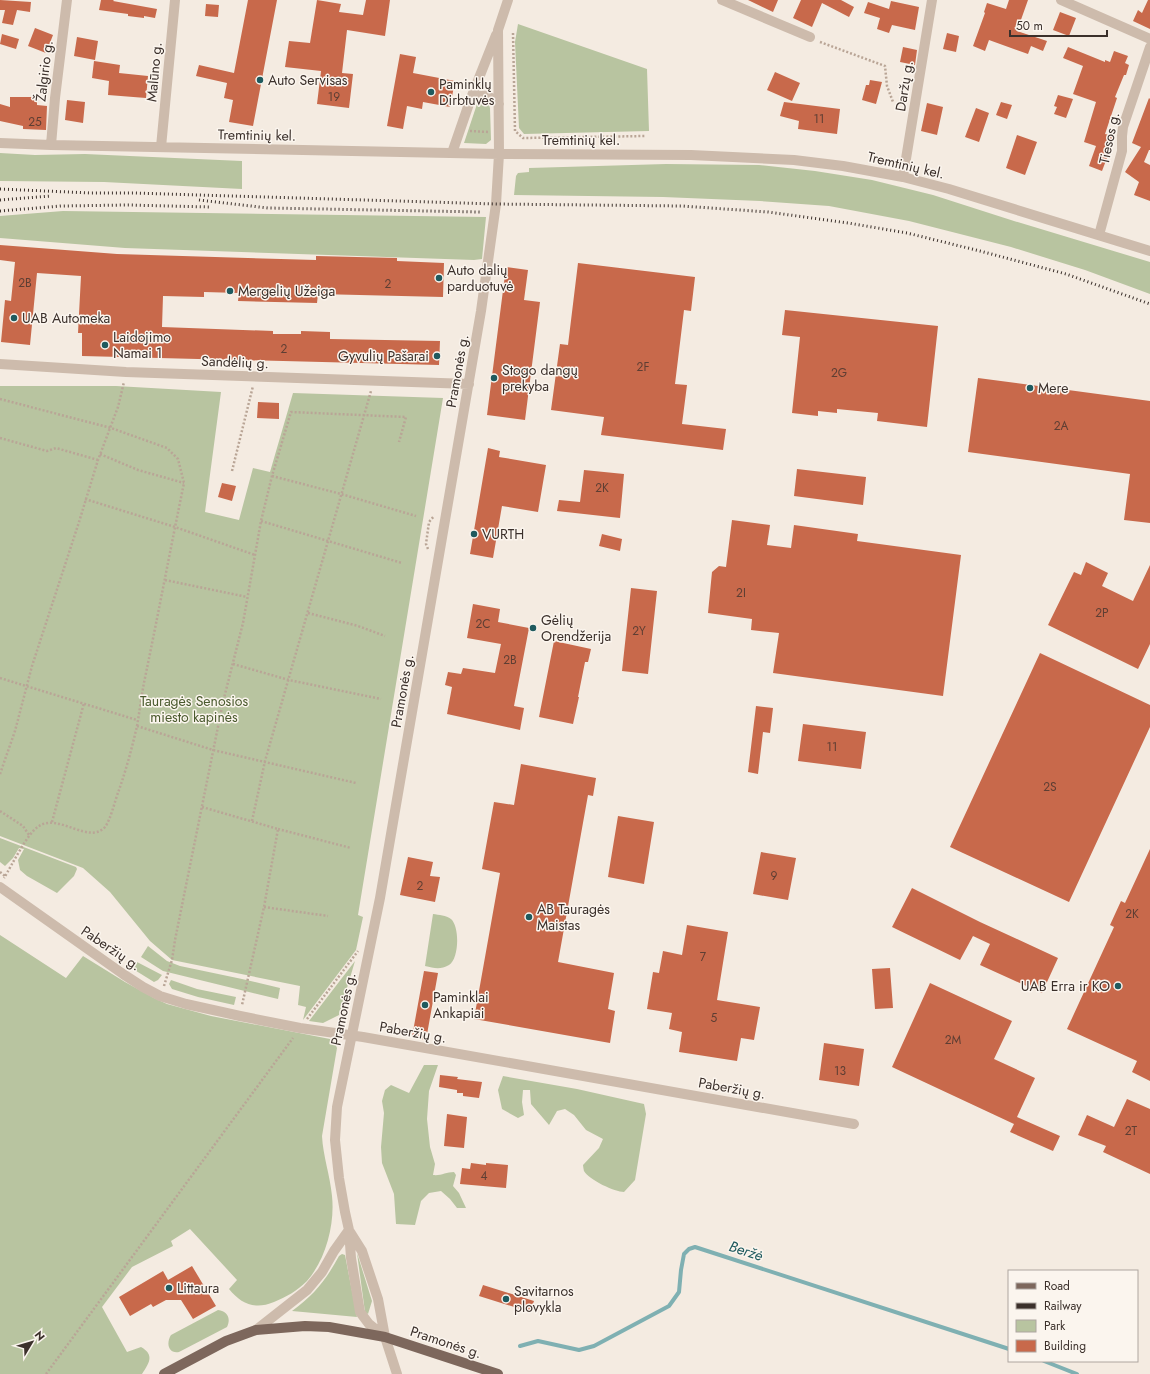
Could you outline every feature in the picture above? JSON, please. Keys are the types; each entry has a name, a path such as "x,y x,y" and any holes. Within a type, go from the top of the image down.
{"main road":[{"name":"Pramonės g.","path":"164,1374 226,1341 256,1330 306,1326 329,1327 385,1337 498,1374"}],"street":[{"name":"Žalgirio g.","path":"51,145 67,0"},
{"name":"Malūno g.","path":"161,147 175,0"},
{"path":"452,153 508,0"},
{"path":"722,0 810,37"},
{"name":"Daržų g.","path":"903,177 932,0"},
{"path":"1061,0 1150,40"},
{"name":"Pramonės g.","path":"385,1337 369,1324 360,1312 351,1258 349,1230 339,1178 336,1140 337,1107 380,898 469,384 488,262 496,204 499,154 498,30"},
{"name":"Tiesos g.","path":"1099,235 1122,151 1124,127 1150,48"},
{"path":"471,98 484,95 490,97 499,104"},
{"name":"Tremtinių kel.","path":"0,143 499,154 650,154 768,158 843,166 903,177 949,189 1150,251"},
{"name":"Sandėlių g.","path":"0,364 126,372 469,384"},
{"name":"Paberžių g.","path":"1,883 123,974 160,996 186,1004 300,1028 351,1035 854,1124"},
{"name":"Pramonės g.","path":"256,1330 307,1290 322,1272 334,1251 349,1230"},
{"name":"Pramonės g.","path":"349,1230 362,1251 378,1299 385,1337 397,1374"}],"path":[{"path":"513,34 515,131 523,138 646,136"},
{"path":"810,37 885,66 887,86 893,102"},
{"path":"0,774 15,731 34,659 80,522 85,500 100,454 111,428 126,372"},
{"path":"232,471 255,377"},
{"path":"252,821 265,761 373,381"},
{"path":"0,399 111,428 166,448 178,459 184,483 137,726 124,774 109,819 105,827 95,833 86,832 52,822 38,826 29,835 1,883"},
{"path":"160,996 172,960 223,702 243,623 261,521 272,476 291,412 406,417 399,442"},
{"path":"0,438 47,451 56,448 98,460"},
{"path":"100,454 138,470 184,483"},
{"path":"272,476 416,516"},
{"path":"85,500 175,527 255,555"},
{"path":"430,552 426,544 429,522 433,518 434,511"},
{"path":"261,521 402,563"},
{"path":"165,580 247,597"},
{"path":"308,613 358,626 385,636"},
{"path":"233,664 289,680 381,699"},
{"path":"0,678 138,720"},
{"path":"52,822 84,703"},
{"path":"137,726 213,750 356,783"},
{"path":"202,807 278,830 351,848"},
{"path":"0,811 23,826 29,835"},
{"path":"240,1016 264,907 278,830"},
{"path":"0,872 5,876"},
{"path":"264,907 328,916"},
{"path":"46,1374 359,949"}],"green space":[{"path":"518,24 647,69 649,131 524,134 519,128 515,42"},
{"path":"484,101 488,103 490,108 491,140 486,144 464,143 477,104"},
{"path":"0,153 35,155 85,154 242,161 242,189 104,182 0,181"},
{"path":"666,164 759,165 815,171 872,180 933,195 1150,262 1150,294 1085,270 1011,247 909,221 829,206 760,201 663,197 514,195 516,176 518,173 529,172 529,168"},
{"path":"63,211 486,217 482,259 474,260 125,248 0,238 0,216"},
{"name":"Tauragės Senosios miesto kapinės","path":"0,386 116,386 221,392 205,512 239,520 253,468 270,472 293,393 443,398 358,915 363,917 356,950 303,1020 306,1007 298,1005 300,986 172,960 150,941 110,892 83,868 0,836"},
{"path":"0,838 76,867 77,869 74,876 57,893 27,876 20,870 18,860 24,849 19,848 13,858 5,866 0,862"},
{"path":"433,914 445,916 451,919 456,929 457,943 455,956 452,962 446,967 434,968 425,966"},
{"path":"0,935 66,978 83,956 125,982 167,1004 211,1016 334,1041 337,1048 322,1136 332,1196 332,1218 328,1241 324,1252 314,1272 303,1285 287,1296 274,1302 255,1305 244,1302 229,1289 237,1280 190,1229 171,1241 173,1246 132,1267 102,1307 127,1352 141,1347 148,1353 148,1363 142,1374 0,1374"},
{"path":"148,946 167,961 180,966 280,988 278,999 163,971 141,957"},
{"path":"355,961 339,1015 323,1023 309,1021"},
{"path":"137,962 162,975 154,982 133,969"},
{"path":"171,980 197,989 236,997 234,1005 198,997 172,989 169,984"},
{"path":"424,1065 438,1065 429,1091 427,1119 430,1147 435,1164 433,1175 454,1172 456,1175 453,1186 459,1193 466,1208 457,1208 441,1191 429,1193 421,1201 415,1225 396,1224 394,1194 382,1163 381,1147 384,1113 382,1101 385,1090 391,1085 409,1093"},
{"path":"503,1076 577,1089 644,1104 646,1114 635,1180 624,1192 602,1185 591,1178 584,1171 583,1165 599,1148 603,1139 586,1130 574,1115 565,1109 557,1111 549,1125 531,1104 530,1090 523,1090 522,1102 524,1115 518,1118 502,1109 498,1090"},
{"path":"357,1253 372,1301 368,1314 365,1312"},
{"path":"342,1254 345,1255 357,1317 292,1311 307,1299 319,1286 339,1256"},
{"path":"218,1310 224,1312 228,1316 229,1321 227,1327 179,1352 170,1350 168,1344 171,1335"}],"building":[{"path":"0,0 31,2 30,12 17,10 13,25 2,23 5,10 0,10"},
{"path":"101,0 114,0 113,1 157,9 155,18 128,16 128,14 99,10"},
{"path":"248,0 277,0 253,126 229,122 233,100 224,98 227,83 196,76 199,65 234,73"},
{"path":"317,0 341,4 339,12 363,15 366,0 390,0 385,36 347,30 342,73 353,74 349,108 317,104 321,71 285,67 289,41 310,43"},
{"path":"748,0 778,0 773,12"},
{"path":"801,0 841,0 854,7 849,17 822,3 812,27 793,18"},
{"path":"1009,0 1028,0 1017,31 1047,41 1043,51 1031,46 1028,54 989,40 985,51 973,46 987,3 1006,9"},
{"path":"1148,0 1150,0 1150,29 1133,21 1138,10 1142,13"},
{"path":"891,1 919,7 915,30 892,25 889,33 877,29 880,18 864,13 868,2 889,9"},
{"path":"206,4 219,5 218,17 205,16"},
{"path":"1060,12 1076,18 1069,36 1053,30"},
{"path":"35,28 53,35 46,53 28,46"},
{"path":"947,33 959,36 956,52 943,49"},
{"path":"2,34 19,39 16,49 0,44"},
{"path":"77,37 98,41 95,60 74,56"},
{"path":"903,47 917,50 915,65 900,62"},
{"path":"1068,47 1105,62 1105,60 1110,62 1114,51 1128,56 1125,63 1129,65 1126,75 1124,75 1115,97 1117,98 1105,134 1113,136 1108,149 1110,150 1102,171 1089,166 1096,146 1084,142 1096,102 1073,94 1083,66 1063,58"},
{"path":"400,54 416,57 413,73 455,81 450,107 423,102 422,109 407,106 403,129 387,126"},
{"path":"94,61 120,65 119,73 148,76 146,98 108,95 109,81 92,78"},
{"path":"775,72 800,83 792,101 767,90"},
{"path":"870,80 882,82 876,104 862,100 866,85 869,85"},
{"path":"1058,95 1073,99 1066,118 1054,114 1057,107 1054,106"},
{"path":"10,97 37,97 37,105 47,106 46,130 23,129 23,126 0,121 0,104 10,107"},
{"path":"1149,98 1150,150 1144,162 1150,165 1150,201 1134,195 1139,182 1125,172 1141,147 1132,143"},
{"path":"67,100 85,102 83,123 65,120"},
{"path":"784,102 840,109 837,134 798,129 799,121 780,116"},
{"path":"1001,102 1012,105 1007,119 996,115"},
{"path":"927,103 943,107 937,135 921,131"},
{"path":"976,108 989,113 979,142 965,137"},
{"path":"1017,135 1037,142 1025,175 1006,168"},
{"path":"0,245 117,254 316,260 316,256 397,258 397,261 444,263 443,297 318,294 317,303 238,301 239,293 204,292 204,297 163,296 162,327 273,331 273,334 301,334 301,331 330,332 330,339 440,341 439,365 82,356 82,333 78,333 81,276 37,273 30,345 1,342 5,300 11,301 15,262 0,260"},
{"path":"578,263 695,277 691,311 684,310 675,384 687,385 682,424 726,429 723,450 601,435 604,417 551,410 560,344 568,345"},
{"path":"506,267 528,270 524,300 540,302 525,420 487,415"},
{"path":"785,310 938,326 927,427 877,421 878,413 837,409 837,413 818,411 818,416 792,413 800,337 782,335"},
{"path":"978,378 1150,401 1150,523 1124,520 1130,474 968,452"},
{"path":"258,402 279,403 279,419 257,418"},
{"path":"488,448 500,451 499,457 546,465 538,512 502,506 493,558 470,554"},
{"path":"797,469 866,477 863,505 794,496"},
{"path":"584,470 624,474 620,518 557,511 559,500 580,502"},
{"path":"222,483 236,486 232,501 218,497"},
{"path":"732,520 770,525 767,545 791,548 794,525 858,534 857,541 961,555 943,696 773,673 779,633 751,630 752,619 708,613 712,572 719,566 726,567"},
{"path":"602,534 622,539 620,551 599,546"},
{"path":"1086,562 1108,573 1102,586 1133,601 1150,565 1150,644 1138,669 1048,625 1074,572 1081,575"},
{"path":"631,588 657,591 648,674 622,671"},
{"path":"473,604 500,609 498,622 529,628 514,706 524,708 520,730 447,714 452,687 445,685 448,672 461,674 463,668 495,673 501,644 467,638"},
{"path":"554,641 591,649 588,662 585,662 573,724 539,717"},
{"path":"1040,653 1150,705 1150,727 1069,902 950,847"},
{"path":"756,706 773,708 770,733 763,732 758,774 748,772"},
{"path":"803,724 866,732 861,769 798,761"},
{"name":"AB Tauragės Maistas","path":"521,764 596,778 593,796 588,795 558,962 614,973 608,1009 615,1011 610,1043 474,1019 500,873 482,869 494,802 514,805"},
{"path":"618,816 654,822 644,884 608,877"},
{"name":"UAB Erra ir KO","path":"1150,849 1150,1081 1132,1072 1137,1061 1067,1029 1114,927 1110,925 1121,901 1125,903"},
{"path":"761,852 796,858 788,900 753,894"},
{"path":"408,857 433,862 430,876 440,877 435,902 400,895"},
{"path":"912,888 980,922 1058,958 1042,993 980,965 990,944 973,936 960,960 892,927"},
{"path":"687,925 728,932 717,1000 760,1007 754,1040 741,1038 737,1061 679,1052 682,1032 669,1029 672,1013 647,1009 653,972 659,973 663,951 682,955"},
{"path":"890,968 893,1008 875,1009 872,969"},
{"name":"Paminklai Ankapiai","path":"424,971 438,973 426,1040 412,1037"},
{"path":"930,983 1012,1021 994,1059 1035,1078 1017,1117 1060,1136 1053,1151 1010,1132 1014,1124 892,1067"},
{"path":"824,1043 864,1049 859,1086 819,1080"},
{"path":"440,1075 482,1082 479,1098 463,1096 463,1093 457,1093 457,1090 439,1087"},
{"path":"1127,1099 1150,1109 1150,1174 1103,1152 1106,1146 1078,1135 1087,1115 1114,1127"},
{"path":"447,1114 467,1117 464,1148 444,1146"},
{"path":"471,1163 508,1165 506,1188 460,1184 462,1168 470,1169"},
{"name":"Littaura","path":"192,1266 216,1306 193,1319 181,1300 166,1300 153,1307 151,1304 130,1316 119,1297 163,1271 168,1280"},
{"name":"Savitarnos plovykla","path":"483,1285 534,1301 530,1312 479,1296"}],"waterway":[{"name":"Beržė","path":"520,1346 538,1341 579,1350 594,1346 669,1306 679,1292 684,1254 689,1249 695,1247 1008,1349"},
{"name":"Beržė","path":"1047,1362 1077,1374"}],"railway":[{"path":"0,189 91,193 496,204 682,206 768,212 907,233 1066,274 1150,304"},
{"path":"0,200 51,196"},
{"path":"199,200 268,208 480,212"},
{"path":"0,211 61,206 128,205 210,207"}],"place":[{"name":"Auto Servisas","path":"260,80"},
{"name":"Paminklų Dirbtuvės","path":"431,92"},
{"name":"Auto dalių parduotuvė","path":"439,278"},
{"name":"Mergelių Užeiga","path":"230,291"},
{"name":"UAB Automeka","path":"14,318"},
{"name":"Laidojimo Namai 1","path":"105,345"},
{"name":"Gyvulių Pašarai","path":"437,356"},
{"name":"Stogo dangų prekyba","path":"494,378"},
{"name":"Mere","path":"1030,388"},
{"name":"VURTH","path":"474,534"},
{"name":"Gėlių Orendžerija","path":"533,628"},
{"name":"AB Tauragės Maistas","path":"529,917"},
{"name":"UAB Erra ir KO","path":"1118,986"},
{"name":"Paminklai Ankapiai","path":"425,1005"},
{"name":"Littaura","path":"169,1288"},
{"name":"Savitarnos plovykla","path":"506,1299"}]}
